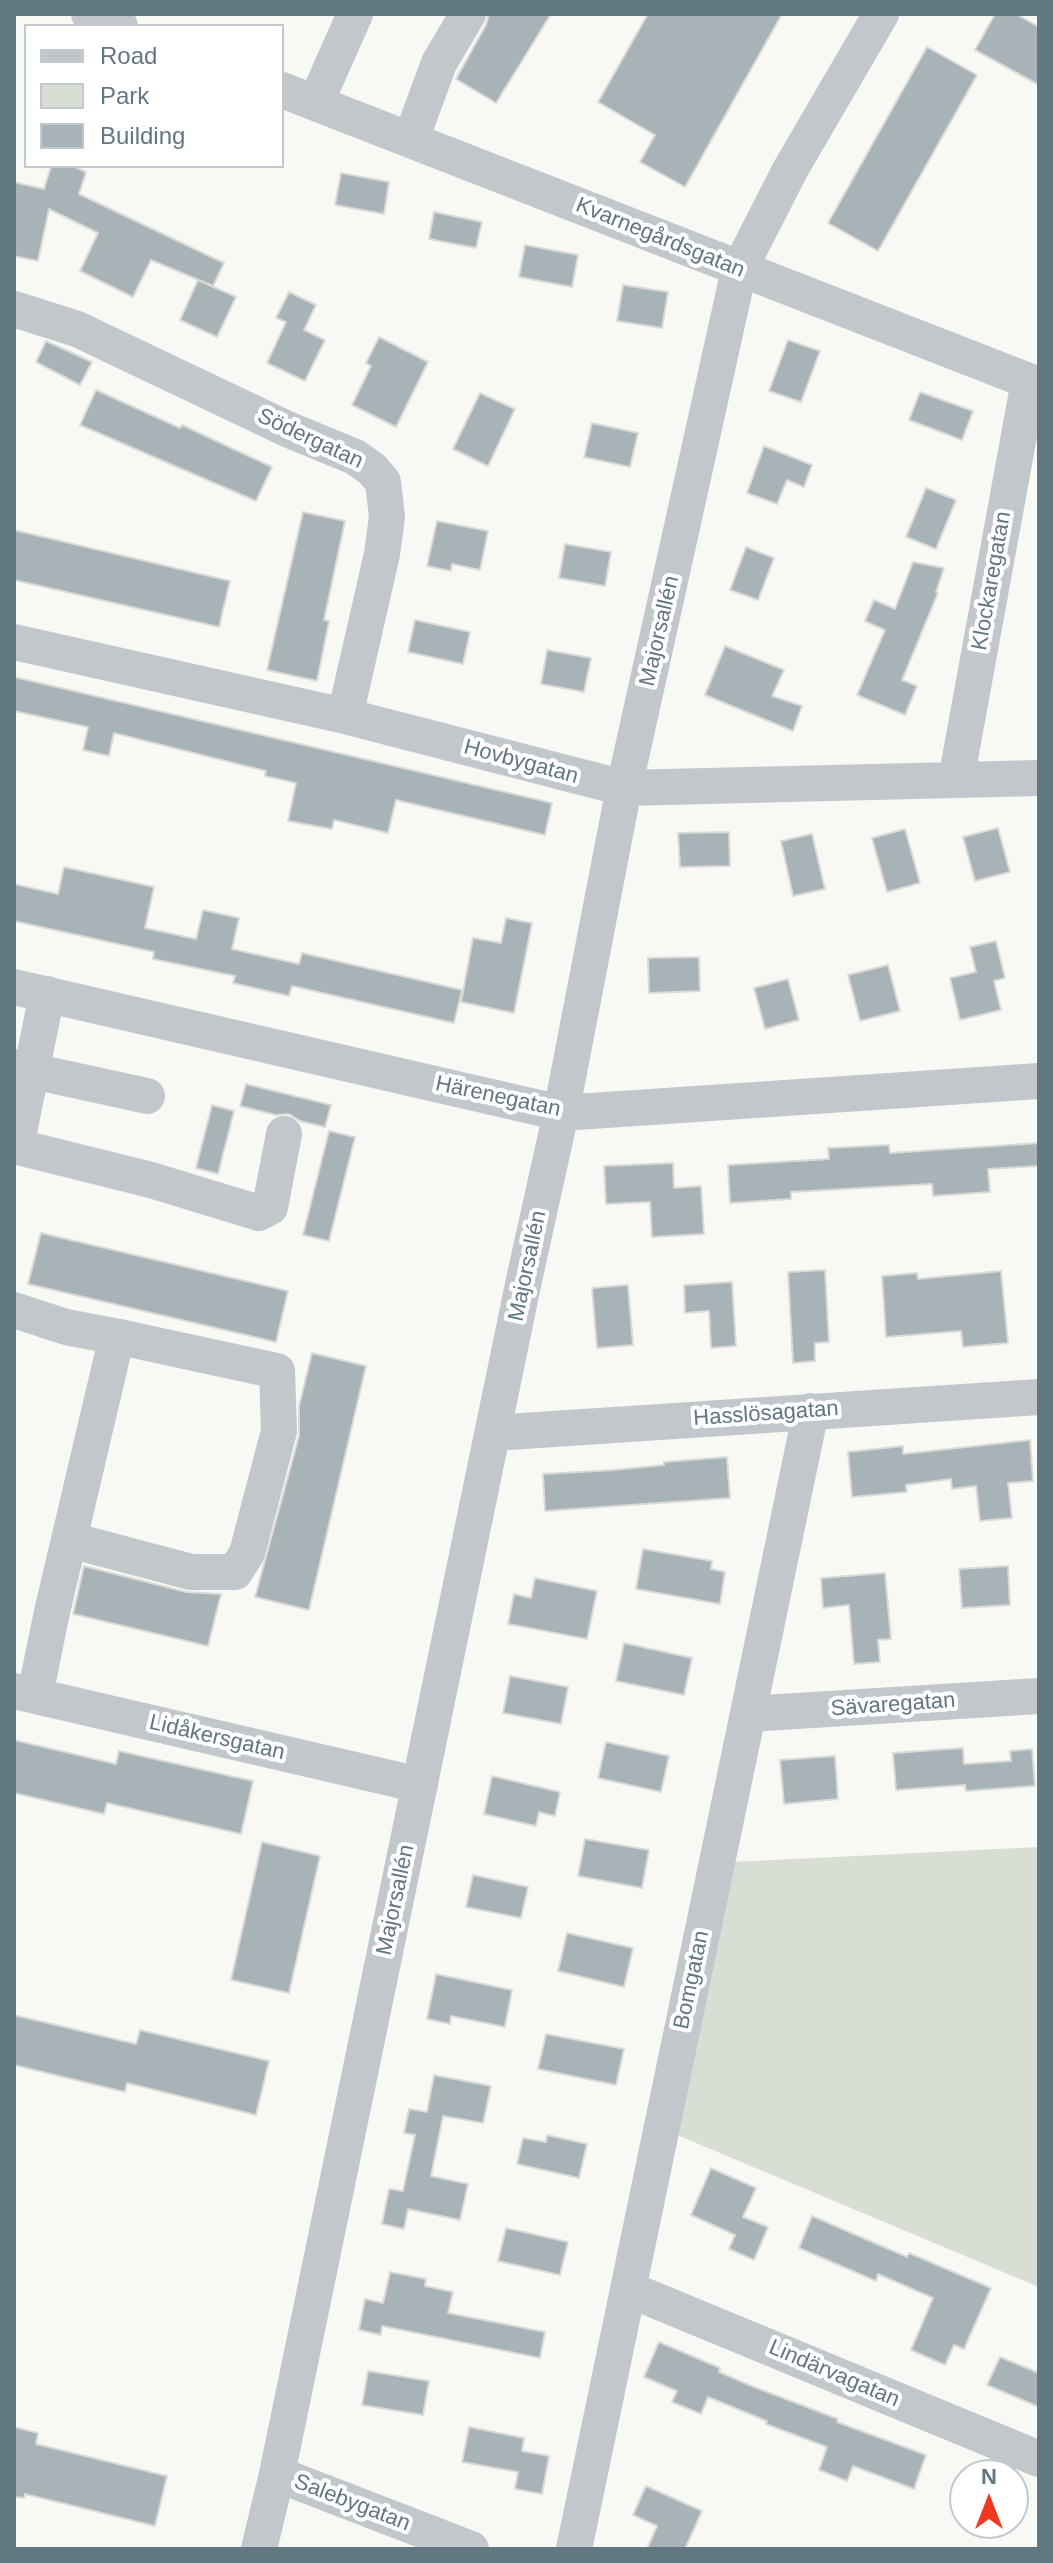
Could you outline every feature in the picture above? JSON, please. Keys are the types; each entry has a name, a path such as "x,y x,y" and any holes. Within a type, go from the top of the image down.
{"street":[{"path":"89,14 115,24"},
{"path":"316,102 355,14"},
{"path":"411,139 439,63 468,14"},
{"name":"Majorsallén","path":"259,2549 561,1113 624,788 739,270 790,170 881,14"},
{"name":"Kvarnegårdsgatan","path":"284,91 1034,383"},
{"name":"Södergatan","path":"14,309 77,329 287,429 355,457 383,482 387,517 382,554 345,716"},
{"name":"Klockaregatan","path":"956,780 1034,383"},
{"name":"Hovbygatan","path":"14,642 345,716 624,788 1039,778"},
{"path":"31,991 15,1147 151,1180 259,1213 270,1207 284,1134"},
{"name":"Härenegatan","path":"31,991 561,1113 1039,1081"},
{"path":"22,1069 147,1096"},
{"path":"14,1310 66,1327 277,1371 279,1431 247,1553 235,1572 191,1572 70,1540"},
{"path":"24,1693 70,1540 116,1340 124,1338"},
{"name":"Hasslösagatan","path":"493,1433 1039,1397"},
{"name":"Bomgatan","path":"574,2549 811,1411"},
{"name":"Lidåkersgatan","path":"24,1693 420,1785"},
{"name":"Sävaregatan","path":"748,1714 1039,1696"},
{"name":"Lindärvagatan","path":"628,2289 1039,2459"},
{"name":"Salebygatan","path":"277,2474 471,2549"}],"green space":[{"path":"1039,1847 1039,2287 677,2135 733,1862"}],"building":[{"path":"489,14 551,14 496,103 456,79"},
{"path":"648,14 782,14 685,187 640,162 655,135 598,102"},
{"path":"995,14 1016,14 1039,27 1039,85 975,50"},
{"path":"927,47 977,75 878,251 828,223"},
{"path":"50,168 77,168 86,172 79,194 224,263 213,286 151,260 133,297 80,271 98,233 49,209 38,261 14,256 14,182 44,189"},
{"path":"341,173 389,182 384,214 335,205"},
{"path":"434,212 482,222 476,248 429,239"},
{"path":"525,245 578,255 572,287 519,277"},
{"path":"198,280 236,297 217,337 180,320"},
{"path":"623,285 668,292 662,328 617,321"},
{"path":"289,292 316,305 304,330 325,340 305,381 267,363 286,322 276,318"},
{"path":"379,337 428,362 396,427 352,405 371,366 366,363"},
{"path":"788,340 820,351 801,402 769,391"},
{"path":"46,341 92,362 80,385 36,362"},
{"path":"96,390 180,428 182,425 272,467 256,501 80,425"},
{"path":"920,392 973,411 962,440 909,420"},
{"path":"480,393 515,409 488,466 453,449"},
{"path":"592,423 638,433 630,467 584,457"},
{"path":"764,446 812,465 804,487 787,480 777,504 747,493"},
{"path":"926,488 956,500 936,549 906,537"},
{"path":"303,512 345,521 324,620 329,621 317,681 267,670"},
{"path":"437,521 488,531 480,570 452,564 451,571 427,566"},
{"path":"14,530 230,581 219,627 14,580"},
{"path":"565,544 611,552 605,586 559,578"},
{"path":"746,547 774,558 758,600 730,590"},
{"path":"913,562 944,568 938,593 902,680 917,686 905,715 857,695 885,630 865,621 874,600 895,609"},
{"path":"415,620 470,632 463,664 408,652"},
{"path":"725,646 784,670 772,696 802,706 793,731 705,695"},
{"path":"547,650 591,658 584,692 541,684"},
{"path":"14,677 552,803 545,835 396,800 388,833 334,820 332,829 288,821 296,783 265,776 266,771 114,733 109,756 83,750 88,727 14,711"},
{"path":"998,828 1010,872 975,881 963,837"},
{"path":"905,829 920,883 887,892 872,838"},
{"path":"729,832 730,866 680,867 678,833"},
{"path":"812,834 825,889 793,896 781,841"},
{"path":"64,867 154,887 145,928 196,939 203,910 239,918 232,949 299,964 302,953 462,990 454,1023 292,986 289,996 233,983 235,976 153,959 154,952 14,921 14,884 58,894"},
{"path":"506,918 532,923 514,1013 461,1002 473,938 501,943"},
{"path":"996,941 1005,978 994,981 1001,1010 960,1020 950,978 976,972 970,947"},
{"path":"699,957 700,991 649,993 648,958"},
{"path":"888,965 900,1011 860,1021 848,975"},
{"path":"788,979 799,1020 765,1029 754,988"},
{"path":"246,1084 331,1105 325,1127 300,1121 289,1114 276,1115 240,1106"},
{"path":"212,1105 234,1111 218,1174 196,1168"},
{"path":"329,1131 355,1137 329,1241 303,1235"},
{"path":"1039,1143 1039,1166 988,1169 990,1192 933,1196 932,1184 791,1192 791,1199 730,1203 728,1165 829,1159 828,1148 889,1145 890,1153"},
{"path":"673,1163 674,1188 701,1186 704,1234 652,1237 650,1202 606,1204 604,1166"},
{"path":"41,1233 288,1291 276,1342 28,1284"},
{"path":"825,1270 829,1342 815,1343 815,1361 793,1363 788,1272"},
{"path":"1001,1271 1008,1343 963,1347 961,1331 886,1337 882,1276 917,1273 918,1279"},
{"path":"732,1282 736,1346 711,1348 709,1311 685,1313 684,1285"},
{"path":"628,1285 633,1345 597,1348 592,1288"},
{"path":"312,1353 366,1366 309,1610 255,1597 299,1436 299,1406"},
{"path":"1030,1440 1033,1481 1008,1483 1012,1518 980,1521 976,1486 952,1489 951,1479 906,1485 907,1492 852,1497 848,1452 903,1446 903,1454"},
{"path":"727,1457 730,1498 545,1511 543,1474 614,1470"},
{"path":"643,1549 712,1561 711,1569 725,1572 720,1604 636,1589"},
{"path":"84,1566 186,1592 221,1594 208,1646 73,1614"},
{"path":"1008,1566 1010,1605 962,1608 959,1569"},
{"path":"885,1573 891,1639 878,1640 880,1662 854,1664 849,1605 823,1608 821,1578"},
{"path":"535,1578 597,1591 587,1639 508,1624 514,1594 531,1598"},
{"path":"624,1643 692,1658 684,1695 616,1681"},
{"path":"510,1676 568,1687 561,1724 503,1713"},
{"path":"14,1740 116,1764 119,1751 253,1781 241,1834 107,1803 104,1814 14,1793"},
{"path":"606,1742 669,1756 661,1792 598,1778"},
{"path":"963,1748 964,1764 1011,1761 1010,1751 1032,1749 1035,1786 966,1791 965,1785 896,1790 893,1753"},
{"path":"835,1756 838,1799 784,1804 780,1760"},
{"path":"492,1776 560,1792 555,1816 539,1812 536,1826 484,1814"},
{"path":"585,1839 649,1850 642,1888 578,1876"},
{"path":"262,1842 320,1856 289,1993 231,1980"},
{"path":"473,1875 528,1887 521,1918 466,1907"},
{"path":"567,1933 633,1948 624,1987 558,1971"},
{"path":"436,1974 512,1990 505,2027 451,2016 450,2024 427,2019"},
{"path":"14,2015 136,2044 140,2030 269,2061 256,2115 127,2083 125,2092 14,2065"},
{"path":"546,2034 624,2049 616,2085 538,2069"},
{"path":"434,2075 491,2086 483,2123 443,2116 431,2176 468,2184 460,2220 408,2209 404,2229 382,2224 389,2189 403,2191 415,2135 404,2133 409,2109 427,2112"},
{"path":"547,2135 587,2144 579,2178 517,2164 523,2138 546,2142"},
{"path":"711,2168 756,2188 743,2217 768,2227 754,2260 729,2249 735,2235 691,2215"},
{"path":"812,2216 907,2257 909,2253 991,2288 964,2349 954,2345 945,2365 911,2350 933,2298 878,2274 876,2281 799,2248"},
{"path":"506,2228 568,2242 560,2275 498,2261"},
{"path":"390,2272 426,2279 425,2286 453,2292 448,2313 545,2332 540,2358 382,2326 381,2335 359,2330 365,2299 383,2303"},
{"path":"659,2342 720,2368 719,2372 749,2385 926,2455 914,2489 853,2466 847,2481 819,2470 827,2447 766,2424 767,2421 708,2397 701,2414 672,2402 677,2391 644,2377"},
{"path":"1000,2357 1039,2373 1039,2407 987,2385"},
{"path":"368,2371 429,2381 423,2415 362,2405"},
{"path":"14,2427 38,2433 36,2444 167,2476 155,2526 25,2494 24,2498 14,2497"},
{"path":"469,2427 524,2438 522,2451 549,2456 542,2494 515,2489 518,2472 462,2462"},
{"path":"646,2486 702,2511 685,2549 647,2549 657,2526 633,2515"}]}
